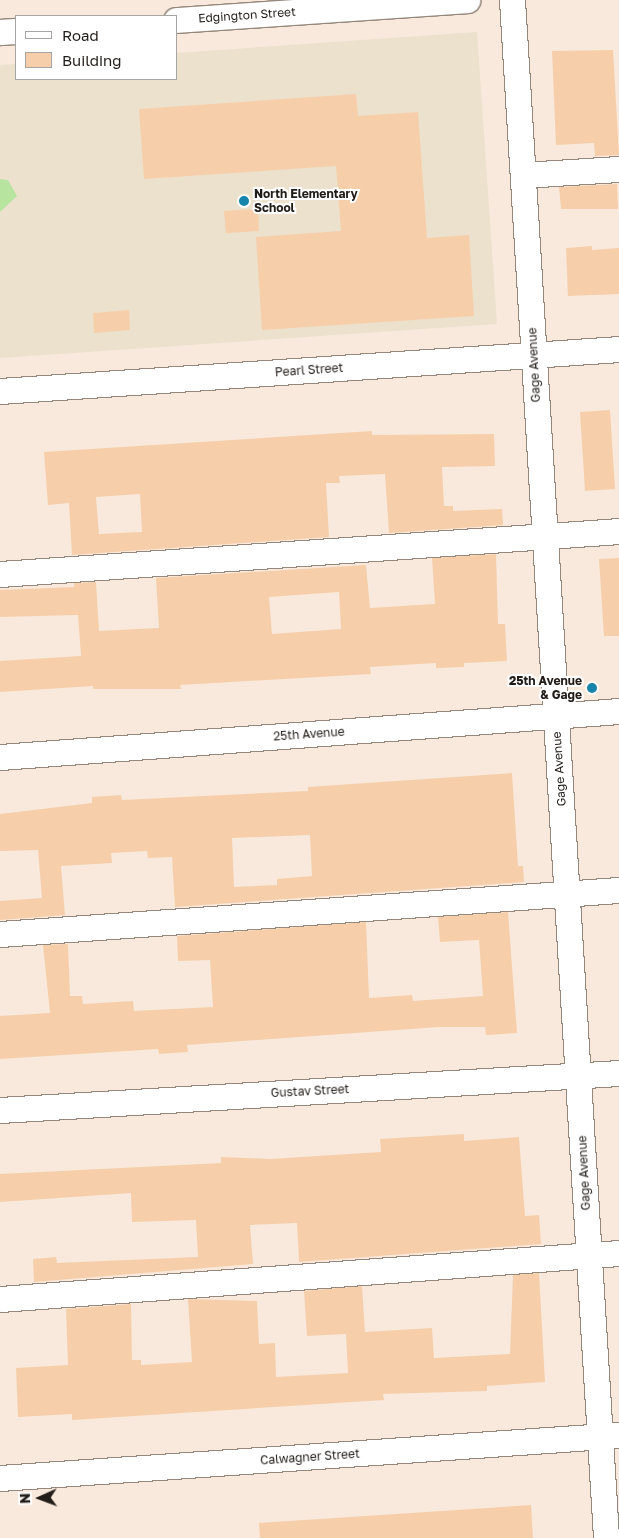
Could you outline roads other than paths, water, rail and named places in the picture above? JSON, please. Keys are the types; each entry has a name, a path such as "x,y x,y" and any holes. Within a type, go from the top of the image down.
{"street":[{"name":"Edgington Street","path":"178,20 467,0"},
{"name":"Gage Avenue","path":"512,0 589,1255 609,1436 606,1538"},
{"path":"0,32 15,31"},
{"path":"523,175 619,169"},
{"name":"Pearl Street","path":"0,391 619,348"},
{"path":"0,574 619,531"},
{"name":"25th Avenue","path":"0,757 619,711"},
{"path":"0,934 619,890"},
{"name":"Gustav Street","path":"0,1110 619,1073"},
{"path":"0,1299 619,1253"},
{"name":"Calwagner Street","path":"0,1478 609,1436"}],"place":[{"name":"North Elementary School","path":"244,201"},
{"name":"25th Avenue & Gage","path":"592,688"}]}
